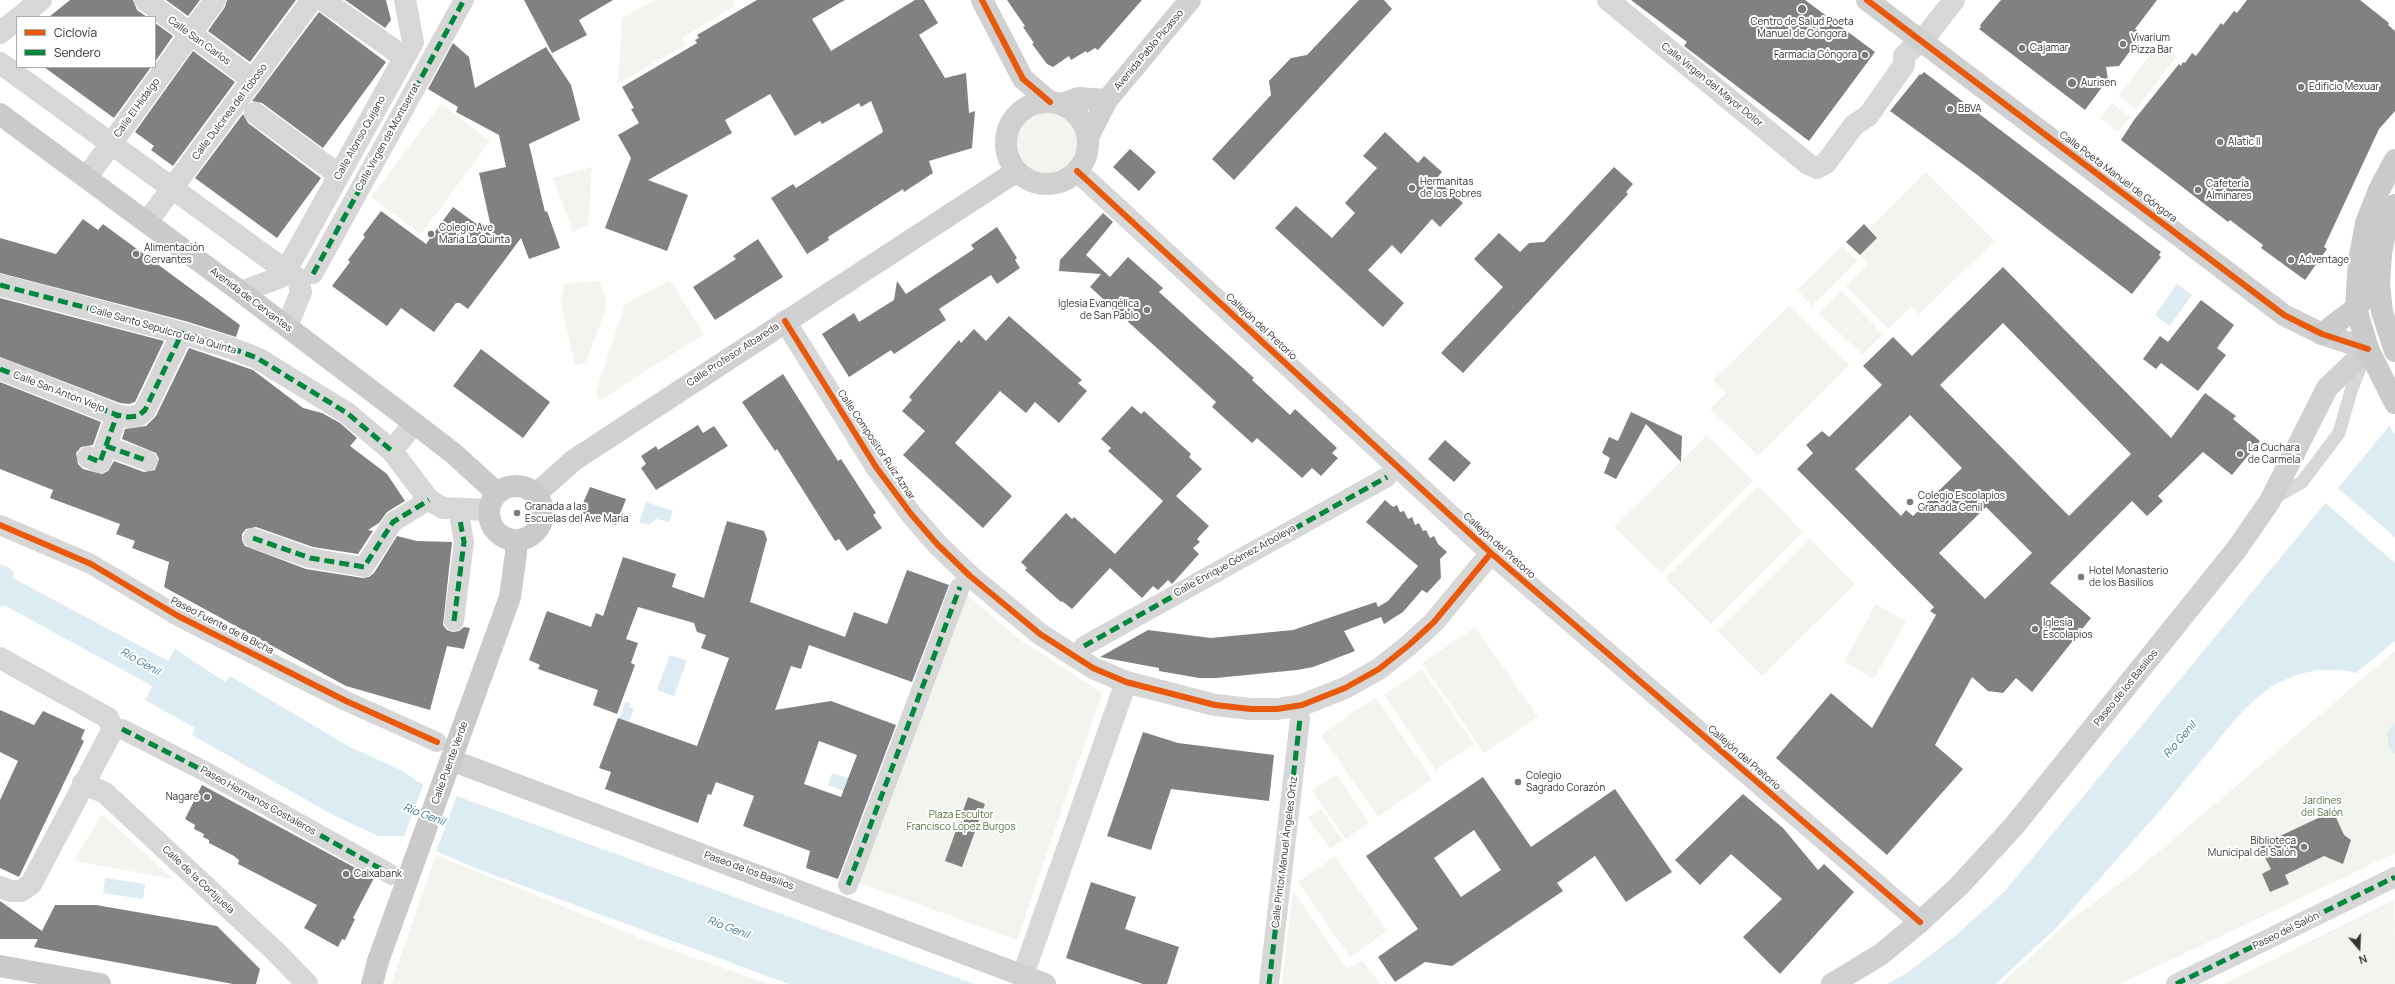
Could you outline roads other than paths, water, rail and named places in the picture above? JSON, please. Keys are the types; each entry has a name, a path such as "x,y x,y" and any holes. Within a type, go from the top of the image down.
{"main road":[{"path":"982,0 1023,80 1079,117 1088,137 1088,149 1083,162 1077,171 1058,182 1045,184 1034,181 1017,171 1008,156 1006,145 1008,131 1020,113 1035,104 1056,103"},
{"name":"Avenida Pablo Picasso","path":"1088,137 1107,100 1190,0"},
{"name":"Calle Poeta Manuel de Góngora","path":"1867,0 2284,315 2322,334 2368,349"},
{"path":"1020,113 1023,80"},
{"name":"Avenida Pablo Picasso","path":"1056,103 1078,98 1107,100"},
{"name":"Avenida de Cervantes","path":"0,114 242,292 453,453 493,502"},
{"path":"2395,160 2379,190 2366,223 2359,261 2356,308 2368,349 2395,403"},
{"name":"Calle Profesor Albareda","path":"536,494 574,460 784,321 1017,171"},
{"path":"2393,338 2382,312 2379,284 2381,253 2387,224 2395,205"},
{"path":"2322,334 2356,308 2379,284"},
{"path":"2368,349 2395,361"},
{"name":"Paseo de los Basilios","path":"1832,984 1880,955 1920,922 1959,886 2014,826 2236,550 2270,501 2327,388 2368,349"},
{"path":"509,486 524,486 536,494 542,507 542,520 533,534 516,540 508,539 496,531 489,518 493,502 509,486"},
{"name":"Calle Puente Verde","path":"372,984 378,961 510,597 516,553 516,540"},
{"name":"Paseo de los Basilios","path":"451,760 1045,984"},
{"path":"0,966 56,981 100,984"}],"street":[{"path":"21,16 41,0"},
{"name":"Calle San Carlos","path":"145,0 254,80"},
{"name":"Calle El Hidalgo","path":"87,177 215,0"},
{"name":"Calle Dulcinea del Toboso","path":"147,222 312,0"},
{"path":"323,0 404,57"},
{"name":"Calle Alonso Quijano","path":"242,292 281,277 286,271 413,42 413,35 405,0"},
{"name":"Calle Virgen de Montserrat","path":"313,274 464,0"},
{"name":"Calle Virgen del Mayor Dolor","path":"1608,0 1802,159 1817,168 1826,163 1854,125 1858,110 1895,58 1904,56 1921,41"},
{"path":"1921,41 1954,0"},
{"path":"0,33 16,20"},
{"path":"0,63 298,279 301,292 287,326"},
{"path":"255,113 339,175"},
{"name":"Callejón del Pretorio","path":"1077,171 1491,553 1920,922"},
{"name":"Calle Santo Sepulcro de la Quinta","path":"0,285 182,333 231,348 257,358 347,413 392,451 429,500 444,508 493,502"},
{"name":"Calle Compositor Ruiz Aznar","path":"784,321 876,467 911,514 937,544 970,576 1040,634 1093,668 1126,682 1214,705 1264,709 1302,704 1345,688 1379,669 1409,646 1434,622 1491,553"},
{"name":"Calle San Antón Viejo","path":"0,369 117,415 128,417 138,416 145,410 182,333"},
{"name":"Calle San Antón Viejo","path":"117,415 97,452 148,461"},
{"path":"392,451 414,423"},
{"name":"Calle Enrique Gómez Arboleya","path":"1084,646 1387,477"},
{"path":"253,538 310,558 364,567 393,522 429,500"},
{"path":"454,621 464,542 460,520"},
{"name":"Paseo Fuente de la Bicha","path":"0,525 91,564 178,616 346,701 437,742"},
{"path":"848,885 960,587"},
{"name":"Paseo Hermanos Costaleros","path":"0,658 108,718 117,727 208,774 392,875"},
{"path":"1023,975 1126,682"},
{"name":"Calle Pintor Manuel Ángeles Ortiz","path":"1269,984 1300,719"},
{"path":"0,887 10,891 21,891 32,884 83,783 117,727"},
{"name":"Calle de la Cortijuela","path":"83,783 105,793 276,952 308,984"},
{"name":"Paseo del Salón","path":"2176,984 2395,878"}],"lane":[{"path":"2270,501 2302,482 2339,432 2351,391 2368,349"}],"water":[{"path":"2177,284 2192,295 2170,326 2155,315"},
{"name":"Río Genil","path":"2395,419 2395,641 2356,673 2343,670 2318,670 2299,674 2275,684 2255,699 2237,717 2164,806 2056,928 1995,984 1887,984 1907,973 1955,936 2005,891"},
{"path":"646,502 673,511 669,522 656,519 649,525 639,522"},
{"name":"Río Genil","path":"0,564 10,568 14,573 13,578 168,661 175,649 225,682 230,676 350,747 403,771 418,782 974,984 789,984 475,868 402,836 378,836 333,815 192,735 195,728 145,700 152,686 4,605 0,608"},
{"path":"670,655 687,661 674,696 657,690"},
{"path":"625,702 630,703 629,707 634,709 626,731 616,728"},
{"path":"2395,723 2395,754 2390,749 2387,737 2388,732"},
{"path":"832,773 854,780 849,793 828,785"},
{"path":"105,878 145,884 143,899 103,893"}],"place":[{"name":"Centro de Salud Poeta Manuel de Góngora","path":"1802,9"},
{"name":"Vivarium Pizza Bar","path":"2123,44"},
{"name":"Cajamar","path":"2022,48"},
{"name":"Farmacia Góngora","path":"1865,55"},
{"name":"Aurisen","path":"2072,83"},
{"name":"Edificio Mexuar","path":"2301,87"},
{"name":"BBVA","path":"1950,109"},
{"name":"Alatic II","path":"2220,142"},
{"name":"Hermanitas de los Pobres","path":"1412,188"},
{"name":"Cafetería Alminares","path":"2198,190"},
{"name":"Colegio Ave María La Quinta","path":"431,234"},
{"name":"Alimentación Cervantes","path":"136,254"},
{"name":"Adventage","path":"2291,260"},
{"name":"Iglesia Evangélica de San Pablo","path":"1147,310"},
{"name":"La Cuchara de Carmela","path":"2240,454"},
{"name":"Colegio Escolapios Granada Genil","path":"1910,502"},
{"name":"Granada a las Escuelas del Ave María","path":"517,513"},
{"name":"Hotel Monasterio de los Basilios","path":"2081,577"},
{"name":"Iglesia Escolapios","path":"2035,629"},
{"name":"Colegio Sagrado Corazón","path":"1518,782"},
{"name":"Nagare","path":"207,797"},
{"name":"Biblioteca Municipal del Salón","path":"2304,847"},
{"name":"Caixabank","path":"346,874"}],"park label":[{"name":"Jardines del Salón","path":"2322,806"},
{"name":"Plaza Escultor Francisco López Burgos","path":"961,820"}]}
